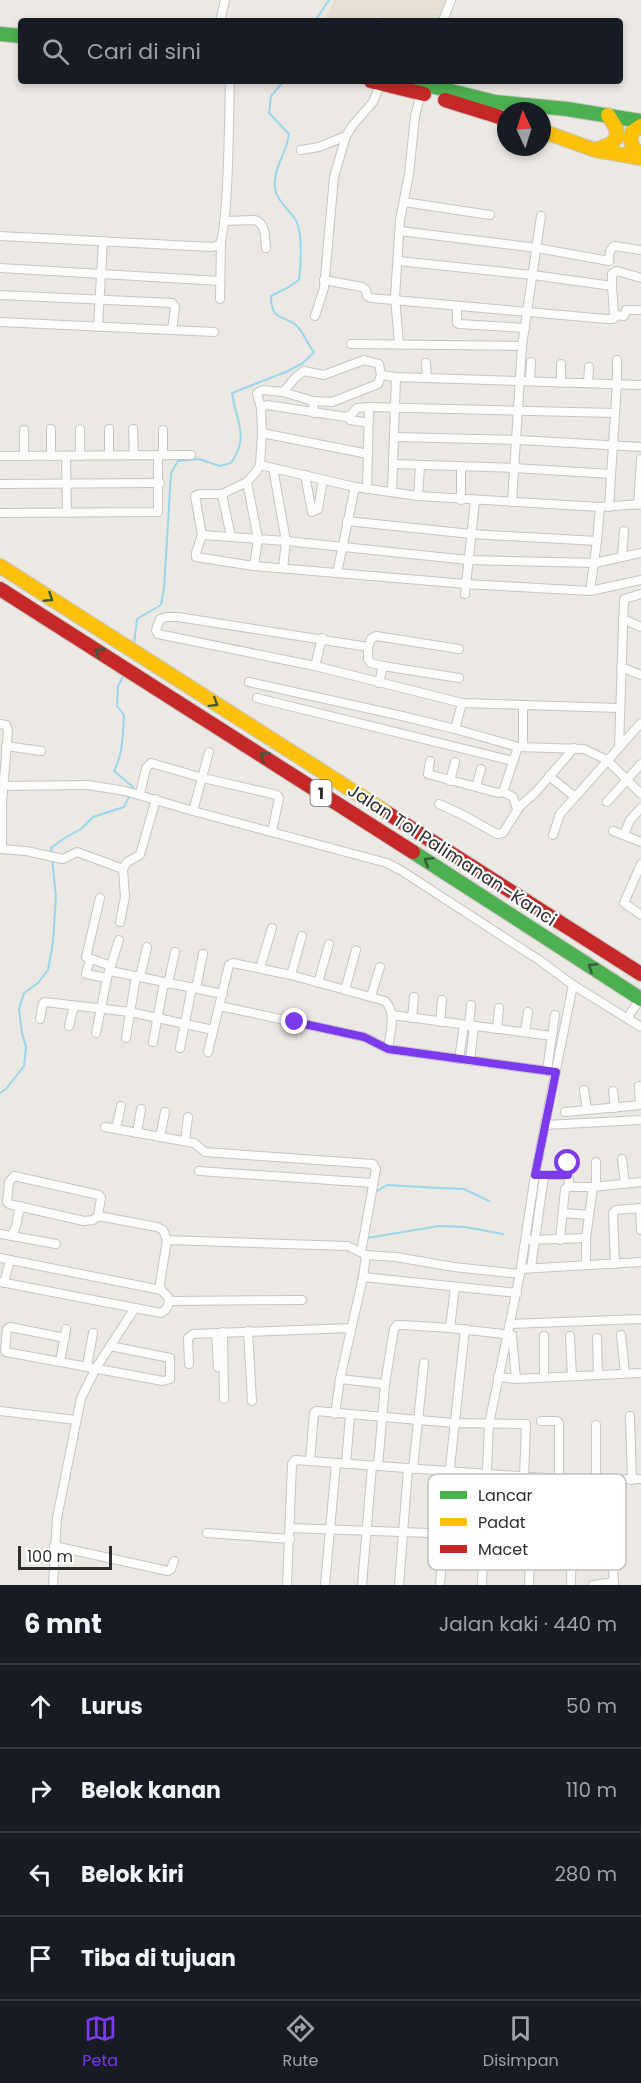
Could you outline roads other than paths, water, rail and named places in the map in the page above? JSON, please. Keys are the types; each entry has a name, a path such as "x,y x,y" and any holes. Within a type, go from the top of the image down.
{"highway":[{"path":"0,25 18,27"},
{"path":"0,34 18,36"},
{"path":"418,85 495,102 567,109 641,121"},
{"path":"418,85 460,104 497,116"},
{"path":"595,150 616,140 618,134 616,125 608,115"},
{"path":"641,126 632,132 630,140 635,151 641,156"},
{"path":"551,134 595,150 641,156"},
{"name":"Jalan Tol Palimanan–Kanci","path":"0,567 641,974"},
{"name":"Jalan Tol Palimanan–Kanci","path":"0,589 522,921 638,1002"}],"street":[{"path":"221,18 225,0"},
{"path":"444,18 451,0"},
{"path":"220,299 230,84"},
{"path":"315,316 322,297 334,177 346,136 353,124 373,102 376,84"},
{"path":"399,344 395,301 399,231 418,85"},
{"path":"301,150 319,147 346,136"},
{"path":"404,202 490,215"},
{"path":"512,502 522,346 541,216"},
{"path":"224,221 255,220 259,222 263,228 266,248"},
{"path":"399,231 537,248 609,261"},
{"path":"0,236 212,247 221,242"},
{"path":"98,327 103,241"},
{"path":"616,316 613,314 613,273 609,261 612,248 614,246 641,250"},
{"path":"398,261 612,286"},
{"path":"0,268 220,280"},
{"path":"613,273 624,272 641,278"},
{"path":"324,280 362,287 369,298 395,301 611,319 625,315 627,309 641,310"},
{"path":"0,295 172,303 175,308 172,330"},
{"path":"457,306 457,323 459,324 525,328"},
{"path":"0,322 214,332"},
{"path":"351,344 522,346"},
{"path":"284,393 296,376 304,371 324,375 364,360 379,363 381,375 378,384 332,402 313,401 284,393 260,390 256,396 261,408 260,465 247,482 222,494 195,496 202,535 196,557 254,566 466,584 590,591 641,580"},
{"path":"590,591 597,541 611,474 617,360"},
{"path":"530,381 531,362"},
{"path":"426,363 427,378"},
{"path":"561,364 561,382"},
{"path":"588,383 589,367"},
{"path":"381,375 641,385"},
{"path":"392,492 396,377"},
{"path":"313,401 314,413"},
{"path":"261,408 267,405 348,416 350,420 369,423"},
{"path":"348,416 357,408 369,406 615,413"},
{"path":"367,489 369,406"},
{"path":"51,429 51,456"},
{"path":"80,429 80,456"},
{"path":"109,429 109,455"},
{"path":"134,429 134,455"},
{"path":"24,430 24,456"},
{"path":"0,513 158,512 163,430"},
{"path":"262,433 368,454"},
{"path":"395,437 516,440 641,447"},
{"path":"0,456 191,455"},
{"path":"66,456 67,513"},
{"path":"260,465 355,487 418,496 605,507 639,504 641,459"},
{"path":"393,465 514,468 611,474"},
{"path":"418,496 420,466"},
{"path":"273,468 286,541 283,568"},
{"path":"461,468 461,500"},
{"path":"305,475 312,512 318,509 323,480"},
{"path":"247,482 258,539 254,566"},
{"path":"0,484 160,483"},
{"path":"337,573 355,487"},
{"path":"222,494 231,537"},
{"path":"465,594 475,501"},
{"path":"347,521 471,534 597,541"},
{"path":"622,557 624,531"},
{"path":"202,535 286,541 468,560 595,563 641,554"},
{"path":"619,747 624,599 641,594"},
{"path":"368,647 178,617 160,619 156,630 158,634 315,666 462,703 619,708"},
{"path":"623,619 641,627"},
{"path":"459,649 376,636 371,639 368,647 369,661 383,666 459,678"},
{"path":"315,666 322,639"},
{"path":"379,683 383,666"},
{"path":"621,667 641,675"},
{"path":"249,682 402,716 520,747 574,748 591,752 607,760 641,794"},
{"path":"284,705 287,692"},
{"path":"257,698 513,761"},
{"path":"455,729 462,703"},
{"path":"503,792 520,747 523,705"},
{"path":"398,731 402,716"},
{"path":"554,835 560,814 641,723"},
{"path":"0,724 8,727 2,786 1,849 51,856 63,860 77,852 123,869"},
{"path":"6,746 41,751"},
{"path":"439,804 497,834 502,833 517,809 574,748"},
{"path":"193,811 208,752"},
{"path":"430,761 428,774 476,788 503,792 513,797 517,809"},
{"path":"450,781 455,762"},
{"path":"138,794 146,768 150,763 279,796 272,832"},
{"path":"607,802 641,764"},
{"path":"476,788 481,769"},
{"path":"549,776 575,797"},
{"path":"2,786 64,784 125,791 387,863 641,1027"},
{"path":"120,922 125,897 124,865 130,859 138,858 140,855 156,799"},
{"path":"624,835 630,820 641,808"},
{"path":"613,831 641,842"},
{"path":"641,864 624,903 641,915"},
{"path":"100,898 86,955 109,972"},
{"path":"260,968 272,928"},
{"path":"291,975 302,936"},
{"path":"96,1033 109,972 119,940"},
{"path":"318,983 329,944"},
{"path":"126,1038 138,977 147,947"},
{"path":"345,990 356,950"},
{"path":"153,1042 157,1018 175,952"},
{"path":"180,1048 184,1023 203,954"},
{"path":"90,960 86,974 109,972 223,994"},
{"path":"208,1052 231,963 291,975 371,996 388,1003 392,1016 388,1049"},
{"path":"371,996 380,968"},
{"path":"287,1585 293,1462 310,1461 486,1474 489,1424 520,1272 529,1240 552,1071 573,985"},
{"path":"412,1018 414,997"},
{"path":"440,1022 442,1000"},
{"path":"40,1019 45,1002 130,1012 213,1030"},
{"path":"628,1017 638,1002"},
{"path":"470,1061 471,1005"},
{"path":"69,1026 74,1006"},
{"path":"220,1006 364,1037 388,1049 552,1071"},
{"path":"497,1029 499,1008"},
{"path":"525,1032 528,1012"},
{"path":"552,1071 552,1036 555,1015"},
{"path":"392,1016 552,1036"},
{"path":"459,1059 469,1026"},
{"path":"565,1112 641,1105 639,1086"},
{"path":"584,1090 587,1110"},
{"path":"610,1122 613,1091"},
{"path":"116,1129 121,1106"},
{"path":"137,1133 141,1109"},
{"path":"160,1137 165,1112"},
{"path":"185,1141 188,1117"},
{"path":"544,1125 641,1120"},
{"path":"105,1127 195,1143 206,1152 373,1164 376,1167 363,1253 363,1277 340,1378 335,1414"},
{"path":"622,1159 625,1184"},
{"path":"586,1265 586,1238 596,1162"},
{"path":"568,1163 569,1186"},
{"path":"200,1171 373,1183"},
{"path":"539,1176 568,1175"},
{"path":"14,1176 99,1195 101,1198 98,1216 93,1220 84,1221 9,1204 7,1202 9,1182 14,1176"},
{"path":"560,1240 565,1189 569,1186 594,1187 641,1182"},
{"path":"12,1236 20,1206"},
{"path":"615,1264 613,1213 616,1210 640,1208 641,1230"},
{"path":"563,1213 589,1215"},
{"path":"10,1260 2,1283 161,1312 168,1306 169,1301 161,1290 160,1283 167,1240 164,1230 98,1216"},
{"path":"0,1234 56,1244"},
{"path":"529,1240 586,1238"},
{"path":"167,1240 348,1246 363,1253 454,1267 520,1272 531,1268 641,1262"},
{"path":"529,1240 531,1268"},
{"path":"0,1258 161,1290"},
{"path":"363,1277 517,1293"},
{"path":"450,1328 455,1287"},
{"path":"169,1301 302,1300"},
{"path":"53,1585 57,1518 81,1398 96,1368 135,1308"},
{"path":"510,1324 641,1319"},
{"path":"362,1585 385,1383 393,1334 397,1325 465,1329 512,1335 516,1378"},
{"path":"60,1362 65,1333 10,1327 7,1329 6,1352 60,1362 87,1366 163,1381 170,1379 170,1358 110,1346"},
{"path":"189,1364 188,1338 193,1334 351,1328"},
{"path":"449,1472 465,1329"},
{"path":"248,1331 252,1401"},
{"path":"218,1367 220,1332"},
{"path":"220,1332 224,1399"},
{"path":"87,1366 93,1333"},
{"path":"621,1335 625,1374"},
{"path":"544,1336 544,1377"},
{"path":"570,1336 572,1376"},
{"path":"597,1338 598,1375"},
{"path":"399,1585 403,1531 424,1363"},
{"path":"498,1377 641,1373"},
{"path":"340,1378 385,1383"},
{"path":"0,1411 76,1420"},
{"path":"310,1461 314,1413 319,1411 453,1423 526,1424 524,1474"},
{"path":"346,1464 350,1415"},
{"path":"630,1416 637,1480"},
{"path":"542,1421 559,1423 559,1474"},
{"path":"596,1425 596,1474"},
{"path":"325,1585 336,1463"},
{"path":"290,1528 428,1533"},
{"path":"207,1533 290,1539"},
{"path":"54,1546 159,1570 171,1569 174,1561"},
{"path":"440,1585 441,1570"},
{"path":"482,1585 483,1570"},
{"path":"529,1585 530,1570"},
{"path":"571,1570 571,1585"},
{"path":"593,1585 614,1584"}],"waterway":[{"path":"317,18 329,0"},
{"path":"134,644 137,619 161,605 171,473 178,461 199,459 220,466 231,463 237,453 241,437 232,393 288,371 303,363 314,352 298,327 276,314 272,305 271,296 299,280 300,266 298,224 278,197 275,185 275,177 289,134 269,113 271,96 281,84"},
{"path":"124,675 118,686 117,706 124,715 123,737 114,771 133,787 132,790"},
{"path":"0,1093 6,1089 24,1066 26,1047 19,1009 24,993 38,983 48,970 53,942 56,897 51,848 81,829 93,817 124,807 130,795"},
{"path":"374,1193 387,1185 464,1189 489,1201"},
{"path":"367,1238 439,1226 465,1227 503,1234"},
{"path":"357,1285 361,1267"}]}
